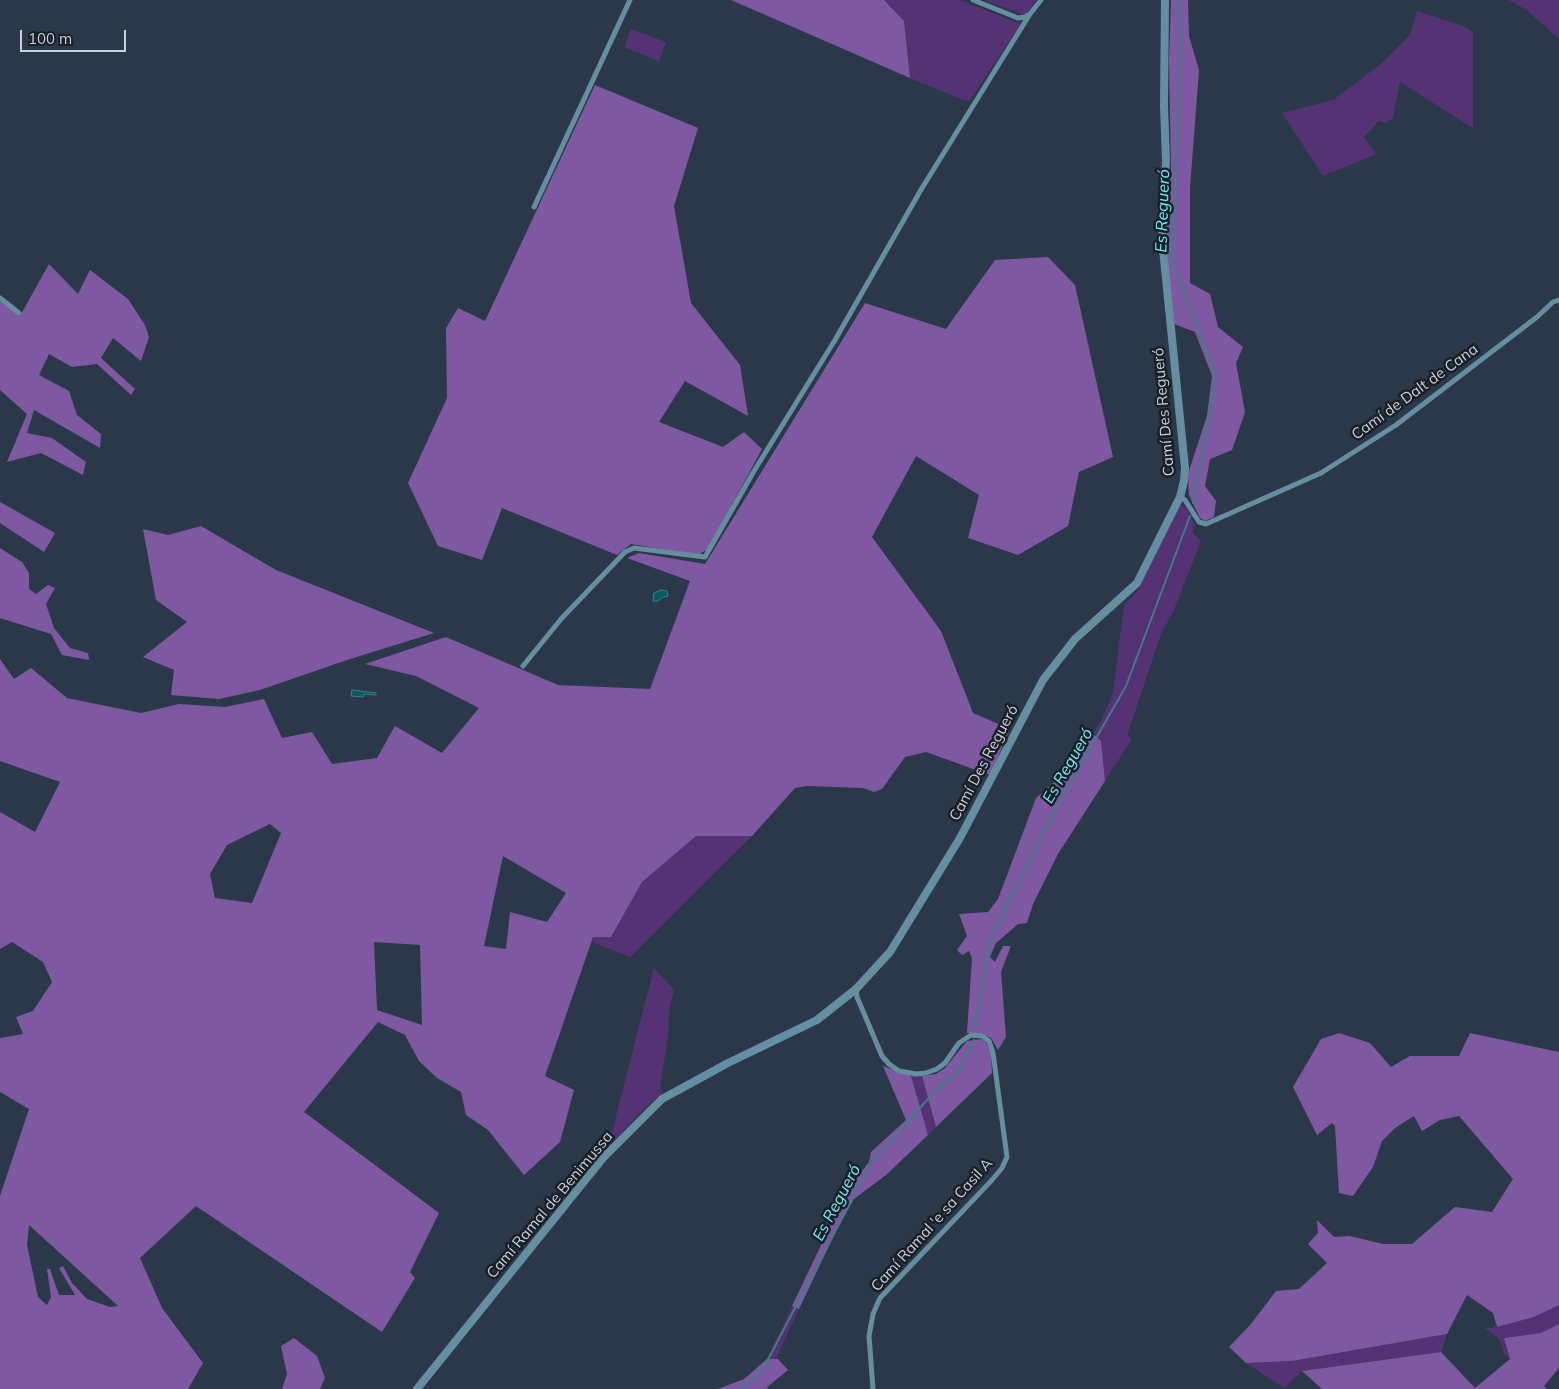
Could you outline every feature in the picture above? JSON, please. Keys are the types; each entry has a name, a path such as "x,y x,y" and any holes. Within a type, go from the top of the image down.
{"street":[{"path":"534,207 630,0"},
{"path":"973,0 1018,18 1025,18 1030,14"},
{"path":"523,666 561,619 625,552 634,548 705,557 922,188 1030,14 1041,0"},
{"name":"Camí Des Regueró","path":"856,989 890,952 960,838 1043,680 1075,639 1137,583 1180,497 1185,468 1162,239 1166,161 1164,105 1165,0"},
{"path":"0,298 19,313"},
{"name":"Camí de Dalt de Cana","path":"1180,497 1185,500 1199,522 1206,524 1321,473 1396,425 1553,302 1559,300"},
{"name":"Camí Ramal de Benimussa","path":"417,1389 603,1158 662,1100 728,1062 817,1020 856,989"},
{"name":"Camí Ramal 'e sa Casil A","path":"856,989 857,996 882,1056 889,1064 900,1071 916,1074 932,1072 945,1063 959,1043 966,1037 976,1035 987,1038 993,1053 1007,1157 1002,1168 992,1180 880,1298 873,1314 869,1336 873,1389"}],"shaded area":[{"path":"731,0 884,0 904,21 910,78"},
{"path":"884,0 960,0 1021,24 970,100 966,101 910,78 904,21"},
{"path":"984,0 1036,0 1025,15"},
{"path":"1171,0 1188,0 1189,36 1199,70 1190,188 1190,283 1210,294 1218,327 1243,347 1236,363 1245,412 1232,450 1210,459 1205,486 1216,501 1214,517 1205,521 1200,518 1189,495 1188,474 1207,416 1212,376 1195,332 1174,324 1166,253 1167,208 1171,169 1169,62"},
{"path":"1509,0 1559,0 1559,38 1528,11"},
{"path":"1417,11 1454,23 1469,29 1473,33 1473,128 1400,82 1393,118 1386,123 1379,121 1364,137 1376,154 1323,176 1282,113 1333,100 1381,64 1410,35"},
{"path":"631,29 666,42 659,61 624,47"},
{"path":"595,85 698,128 674,206 691,303 740,365 748,416 685,381 659,422 723,447 744,432 762,449 708,549 698,555 631,544 617,555 502,508 482,560 438,546 408,483 447,398 446,328 458,308 485,321"},
{"path":"1048,257 1075,285 1113,457 1079,472 1068,526 1018,555 968,538 979,495 916,456 872,537 941,631 973,713 1010,729 990,775 926,752 905,757 882,789 874,792 863,788 807,786 795,788 752,836 696,836 642,882 611,937 593,937 545,1076 574,1090 560,1142 524,1175 488,1130 466,1115 461,1092 437,1078 419,1061 405,1035 378,1022 304,1112 439,1213 410,1272 415,1278 382,1332 196,1206 140,1258 162,1308 203,1363 188,1389 0,1389 0,1196 29,1109 0,1092 0,1038 23,1034 16,1017 33,1011 52,982 43,962 12,942 0,949 0,812 35,832 60,782 0,761 0,659 14,679 31,668 67,698 141,713 179,704 225,707 264,699 282,738 312,732 332,764 377,758 395,726 442,753 479,708 416,676 365,664 446,637 558,685 650,689 690,581 627,558 639,553 705,564 865,303 946,329 995,260","holes":["270,824 281,833 252,903 215,898 210,874 227,845","503,856 566,893 547,922 510,912 506,949 484,946","374,942 420,945 422,1025 377,1010","29,1225 118,1306 110,1307 87,1299 72,1283 63,1266 59,1268 75,1295 59,1295 50,1269 47,1269 51,1297 47,1305 38,1297 27,1245"]},
{"path":"49,264 78,294 90,270 128,299 145,325 149,337 141,361 113,338 101,358 135,389 131,395 97,364 72,367 49,354 39,375 69,391 77,415 101,434 100,448 34,410 27,433 52,438 86,462 83,475 41,453 7,462 27,414 0,390 0,301 20,316"},
{"path":"0,502 55,533 44,552 0,523"},
{"path":"1181,504 1187,509 1194,523 1193,533 1201,541 1174,610 1161,634 1127,736 1132,739 1105,781 1101,741 1093,734 1113,693 1124,605 1136,593"},
{"path":"201,526 276,570 434,633 260,690 219,699 171,695 174,670 143,657 187,622 156,600 143,529 168,535"},
{"path":"0,548 22,562 29,573 29,589 36,594 48,585 55,588 46,604 54,628 70,648 88,653 89,660 62,655 51,634 0,618"},
{"path":"661,590 667,591 668,596 658,601 653,601 654,593"},
{"path":"352,690 376,693 376,695 351,696"},
{"path":"1093,734 1101,741 1105,781 1058,854 1033,904 1027,923 1018,924 996,943 990,957 995,962 1003,946 1011,946 1001,972 1006,1037 998,1050 991,1038 981,1034 967,1033 972,958 969,951 962,955 957,950 967,936 959,914 988,912 998,899 1036,798 1065,773"},
{"path":"696,836 752,836 630,957 592,942 594,937 611,937 642,882"},
{"path":"654,968 674,990 669,1011 668,1038 660,1086 662,1093 608,1147"},
{"path":"1339,1033 1370,1043 1391,1067 1410,1056 1459,1056 1470,1033 1559,1052 1559,1305 1534,1317 1497,1327 1493,1313 1467,1295 1447,1334 1292,1361 1246,1363 1229,1347 1251,1324 1276,1291 1299,1289 1327,1263 1308,1244 1318,1233 1317,1220 1334,1237 1350,1236 1383,1244 1412,1244 1455,1207 1492,1212 1513,1179 1459,1116 1440,1120 1422,1131 1414,1116 1395,1128 1382,1141 1373,1167 1353,1196 1339,1193 1335,1126 1332,1123 1317,1135 1293,1087 1321,1039"},
{"path":"981,1039 986,1042 991,1053 992,1073 936,1127 922,1076 936,1074 945,1068 967,1041"},
{"path":"883,1066 911,1076 928,1135 886,1175 854,1199 836,1231 799,1309 792,1306 847,1191 869,1162 871,1152 906,1120"},
{"path":"911,1076 922,1076 936,1127 928,1135"},
{"path":"1559,1305 1559,1324 1541,1333 1504,1338 1510,1359 1504,1354 1499,1339 1485,1328 1497,1327 1534,1317"},
{"path":"792,1306 799,1309 776,1359 767,1359"},
{"path":"1559,1324 1559,1368 1544,1386 1546,1389 1322,1389 1302,1371 1441,1352 1475,1388 1510,1359 1504,1338 1541,1333"},
{"path":"1447,1334 1441,1352 1302,1371 1284,1388 1246,1363 1292,1361"},
{"path":"294,1338 317,1356 325,1378 320,1389 282,1389 287,1374 281,1346"},
{"path":"767,1359 778,1359 788,1370 767,1387 768,1389 718,1389 744,1379"}],"waterway":[{"name":"Es Regueró","path":"1178,0 1181,41 1172,260 1216,377 1193,503"},
{"name":"Es Regueró","path":"974,1029 991,936 1056,808 1126,686 1190,516"},
{"name":"Es Regueró","path":"740,1389 762,1371 871,1163 935,1091 957,1073 974,1040"}]}
